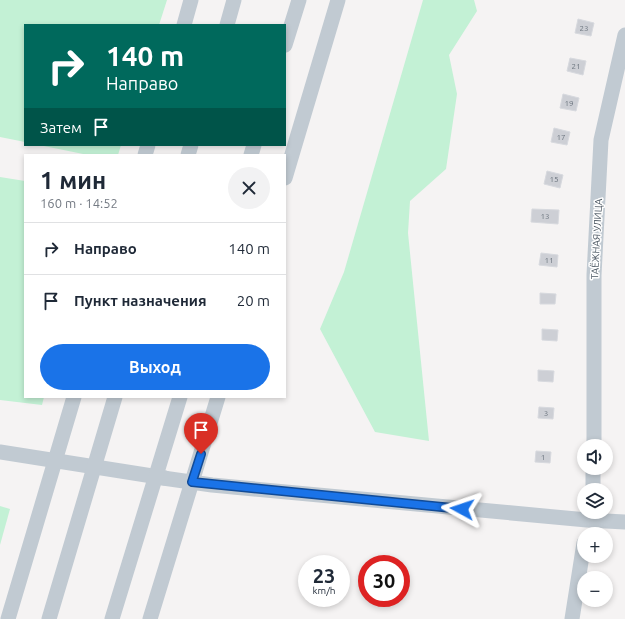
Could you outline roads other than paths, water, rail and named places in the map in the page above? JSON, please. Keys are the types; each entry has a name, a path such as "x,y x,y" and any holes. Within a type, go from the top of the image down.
{"street":[{"path":"184,24 191,0"},
{"path":"227,24 234,0"},
{"path":"286,42 299,0"},
{"path":"286,175 338,0"},
{"name":"ТАЁЖНАЯ УЛИЦА","path":"594,439 594,275 601,140 625,35"},
{"path":"8,619 74,398"},
{"path":"49,619 115,398"},
{"path":"112,619 180,398"},
{"path":"150,619 218,398"},
{"path":"0,452 212,485 590,522 625,522"},
{"path":"572,619 581,563"}]}
